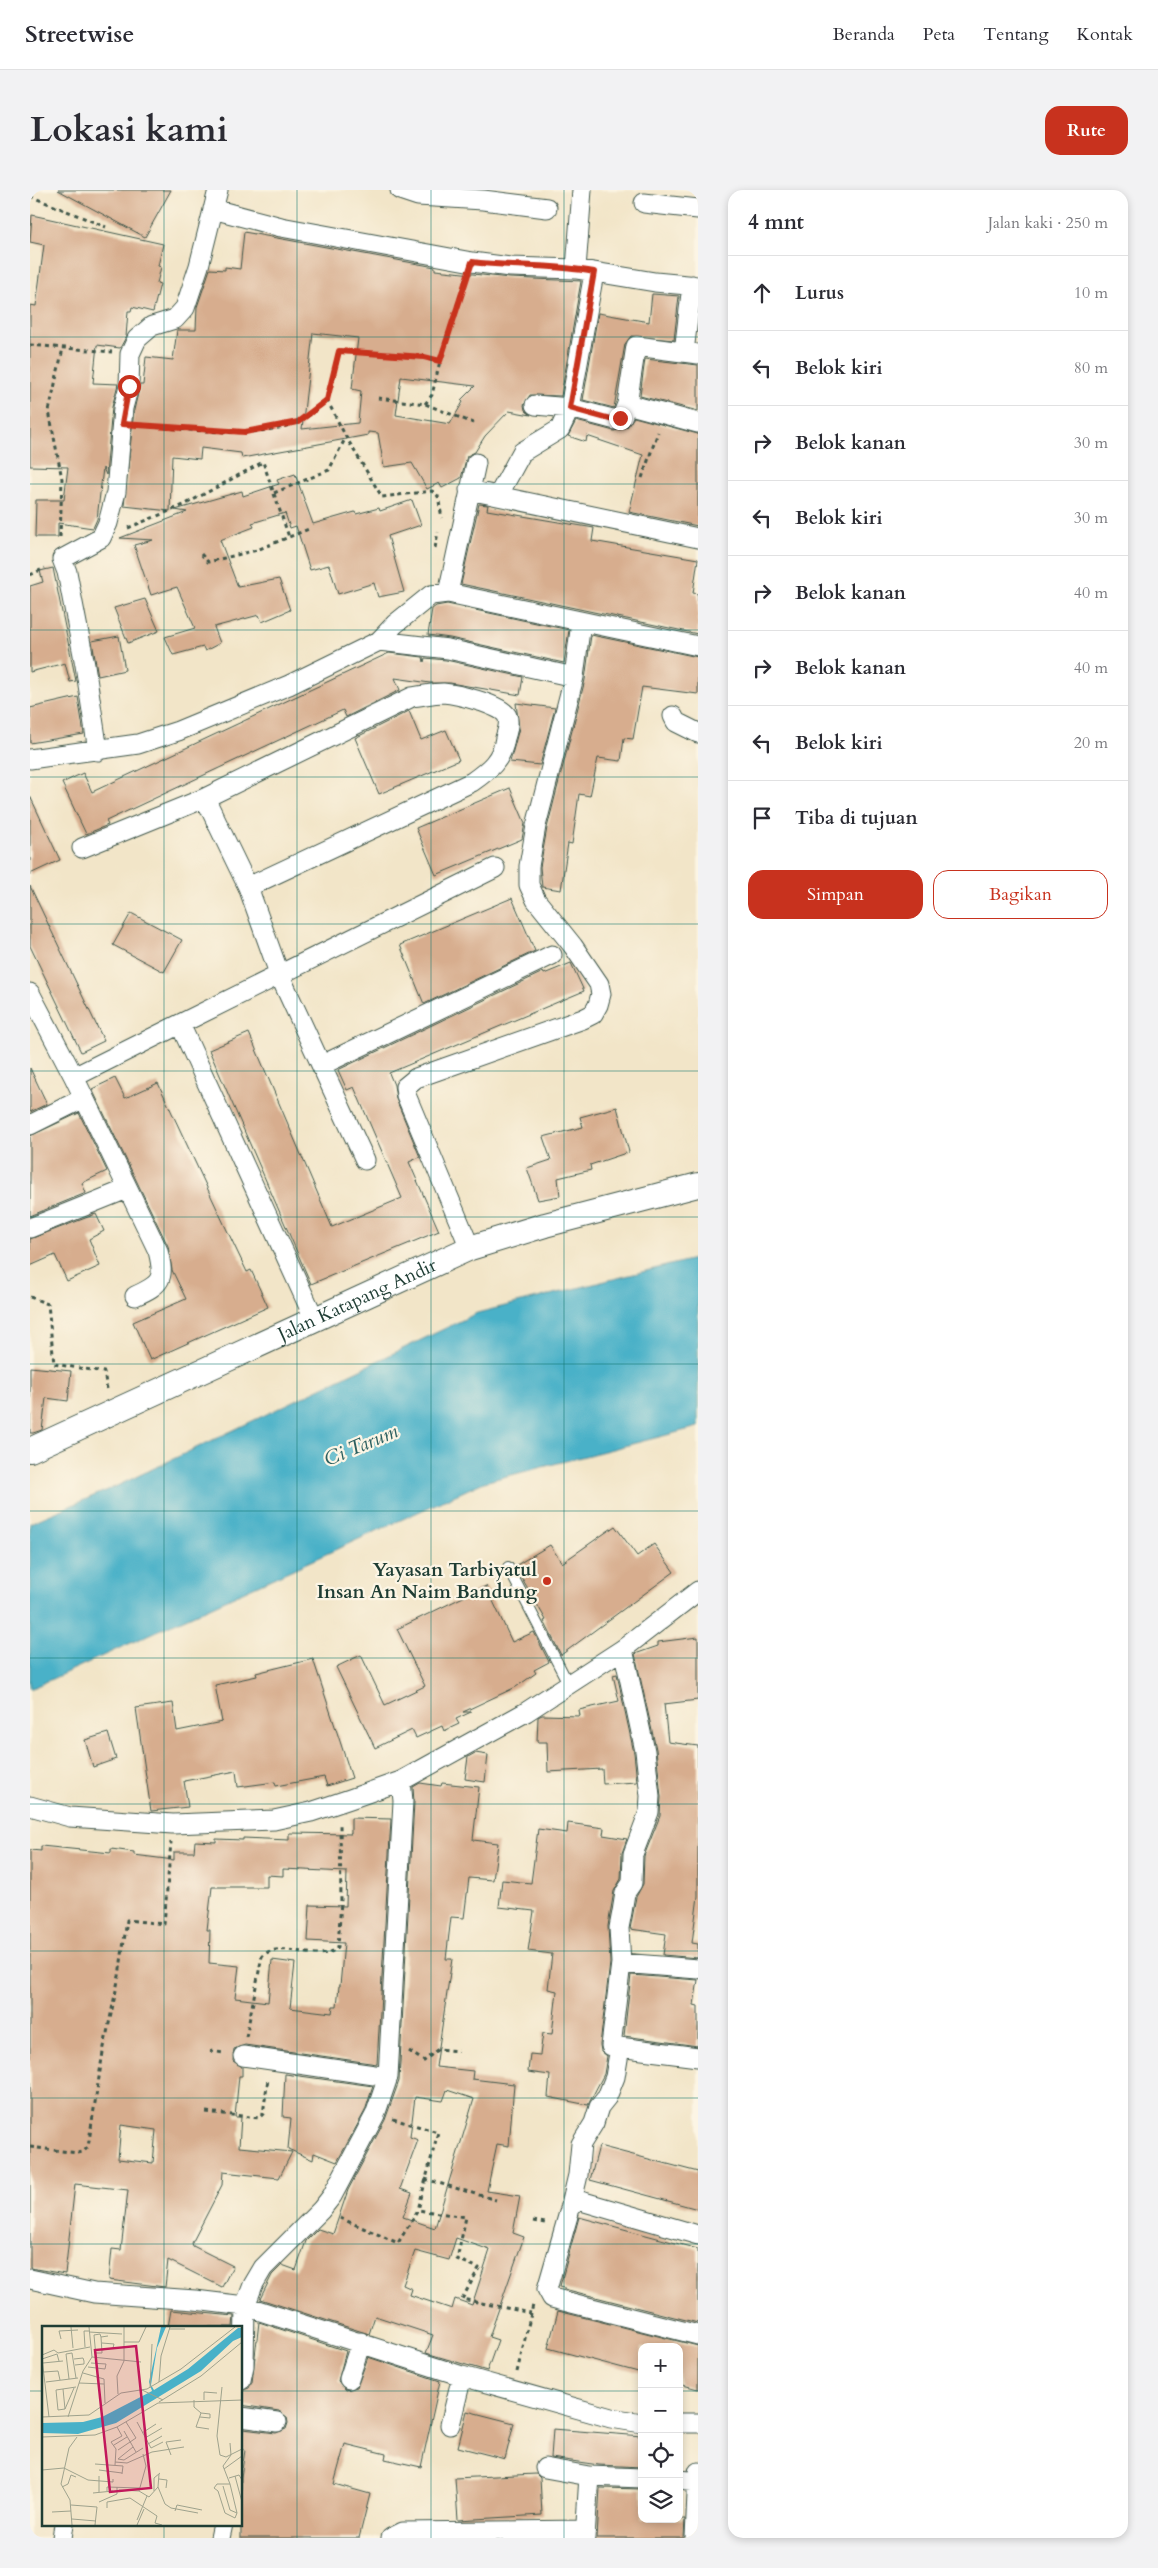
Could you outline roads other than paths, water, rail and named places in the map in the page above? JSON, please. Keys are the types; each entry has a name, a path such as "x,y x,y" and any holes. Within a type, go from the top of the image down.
{"street":[{"path":"98,751 85,665 67,572 62,560 101,538 113,509 116,492 122,424 129,386 130,354 137,339 152,326 175,319 185,308 199,266 218,190"},
{"path":"400,190 418,196 500,202 547,208"},
{"path":"499,494 522,452 560,429 570,408 585,271 582,190"},
{"path":"644,203 698,209"},
{"path":"212,210 281,227 472,262 510,267 585,271 695,286 691,353 636,346 622,417 616,420 570,408 535,405"},
{"path":"626,404 698,423"},
{"path":"448,593 476,463"},
{"path":"469,490 499,494 698,538"},
{"path":"30,759 138,744 242,706 379,641 395,624 431,595 448,593 698,646"},
{"path":"470,1248 406,1095 405,1086 416,1078 583,1019 593,1014 598,1005 601,994 599,984 573,946 536,900 529,885 536,826 574,677 581,622"},
{"path":"379,641 448,649 574,677"},
{"path":"82,848 205,798 412,697 442,693 479,701 502,710 507,716 508,722 504,750 492,769 472,782 248,887"},
{"path":"673,716 676,722 698,733"},
{"path":"205,798 248,887 280,976 365,1160"},
{"path":"74,1077 495,868"},
{"path":"322,1066 552,955"},
{"path":"32,1005 74,1077 158,1251 163,1270 159,1283 154,1288 135,1296"},
{"path":"180,1024 314,1318"},
{"path":"30,1125 84,1098"},
{"name":"Jalan Katapang Andir","path":"30,1450 470,1248 545,1224 698,1185"},
{"path":"30,1228 127,1189"},
{"path":"30,1806 70,1817 173,1824 274,1820 340,1802 401,1782 526,1712 623,1649 698,1591"},
{"path":"623,1649 645,1751 650,1796 649,1812 633,1854 632,1883 625,1893 620,1928 621,1963 611,2046 698,2057"},
{"path":"242,2375 246,2306 263,2268 321,2210 332,2196 375,2115 388,2077 392,2040 403,1801 401,1782"},
{"path":"621,1963 698,1969"},
{"path":"620,2047 616,2077 607,2097 599,2107 594,2123 581,2144 578,2175 570,2209 547,2288 552,2298 698,2335"},
{"path":"243,2056 388,2077"},
{"path":"570,2209 575,2202 581,2200 698,2235"},
{"path":"30,2279 94,2293 195,2300 246,2306 462,2376 610,2418 638,2422"},
{"path":"349,2378 361,2342"},
{"path":"450,2425 462,2376"},
{"path":"242,2417 277,2422"},
{"path":"683,2423 698,2423"},
{"path":"545,2468 589,2476 638,2478"},
{"path":"391,2538 403,2532 585,2534 589,2476"},
{"path":"691,2478 695,2538"}],"lane":[{"path":"508,1567 569,1684"}],"water":[{"name":"Ci Tarum","path":"698,1258 698,1427 484,1482 30,1689 30,1523 117,1486 477,1313"}],"place":[{"name":"Yayasan Tarbiyatul Insan An Naim Bandung","path":"547,1581"}]}
